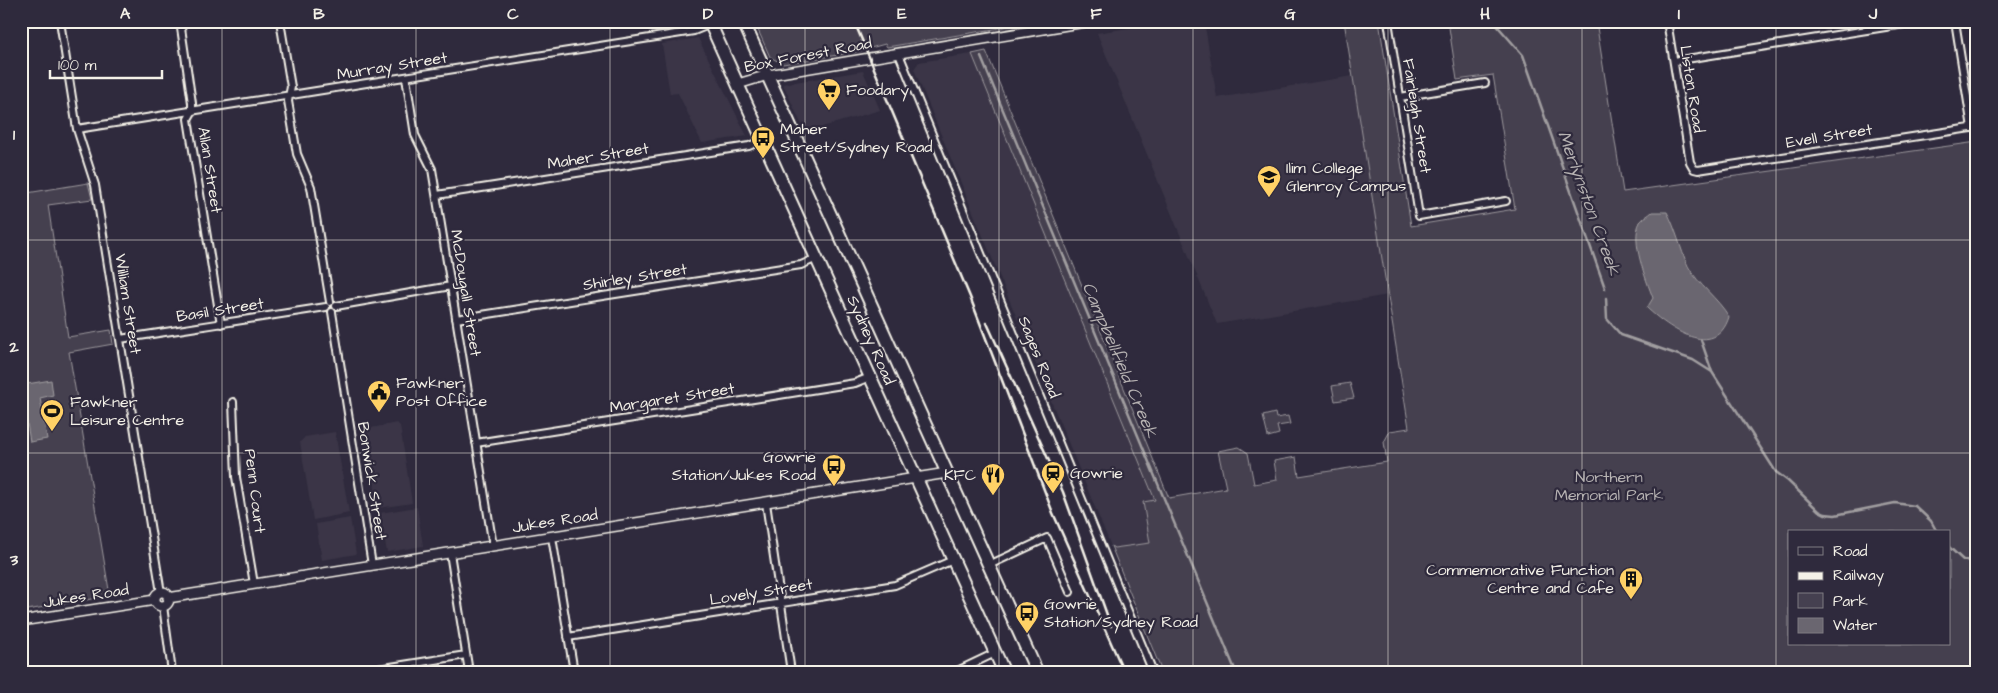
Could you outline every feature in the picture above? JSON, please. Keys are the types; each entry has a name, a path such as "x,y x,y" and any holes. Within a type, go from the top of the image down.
{"highway":[{"name":"Sydney Road","path":"743,21 1037,672"},
{"name":"Sydney Road","path":"710,23 1004,672"}],"street":[{"name":"William Street","path":"60,21 77,129 95,185 162,599 172,672"},
{"name":"Allan Street","path":"180,21 192,112 188,119 221,324"},
{"path":"280,21 291,87 291,95 288,101 297,154 311,187 330,305"},
{"name":"Box Forest Road","path":"738,84 768,75 1091,21"},
{"name":"Fairleigh Street","path":"1388,21 1419,216 1506,201"},
{"name":"Liston Road","path":"1667,21 1690,162"},
{"path":"1674,61 1923,21"},
{"path":"1955,21 1974,127"},
{"name":"Murray Street","path":"77,129 694,31 710,23"},
{"name":"Sages Road","path":"899,54 1153,672"},
{"name":"McDougall Street","path":"406,78 415,136 432,169 437,195 493,546"},
{"path":"1400,97 1485,83"},
{"name":"Evell Street","path":"1690,162 1694,169 1703,170 1974,127"},
{"name":"Maher Street","path":"437,195 749,146 762,140"},
{"name":"Shirley Street","path":"456,319 801,265 816,258"},
{"name":"Basil Street","path":"120,339 451,286"},
{"name":"Bonwick Street","path":"330,305 328,312 332,312 372,565"},
{"name":"Margaret Street","path":"476,443 855,383 870,377"},
{"name":"Penn Court","path":"233,402 236,477 254,584"},
{"name":"Jukes Road","path":"21,621 947,473"},
{"path":"766,503 791,672"},
{"path":"552,537 574,672"},
{"path":"989,565 1047,538 1070,592"},
{"path":"450,553 469,672"},
{"name":"Lovely Street","path":"568,637 895,585 953,560"},
{"path":"955,672 995,653"},
{"path":"359,672 466,655"}],"shaded area":[{"name":"Ilim College Glenroy Campus","path":"1173,21 1204,21 1217,98 1353,76 1388,295 1217,324 1097,33"},
{"path":"698,38 747,136 702,143 678,93 670,94 662,44"},
{"path":"972,54 1155,500 1143,502 1150,543 1114,548 1111,546 914,69 919,62"},
{"path":"863,71 880,110 805,132 783,84"},
{"path":"397,423 400,426 412,503 378,508 366,429"},
{"path":"335,432 349,513 313,520 300,442 305,437"},
{"path":"417,507 423,546 387,552 380,513"},
{"path":"350,518 356,554 322,560 316,524"}],"green space":[{"path":"754,21 1042,21 887,47 885,44 856,52 783,64 770,57"},
{"name":"Northern Memorial Park","path":"1344,21 1379,21 1411,226 1515,209 1493,75 1457,80 1448,21 1596,21 1623,192 1977,142 1977,672 1162,672 1111,546 1114,548 1150,543 1143,502 1155,500 972,54 986,51 1169,498 1226,488 1218,451 1239,447 1248,453 1254,484 1277,480 1274,461 1296,457 1299,476 1387,462 1384,442 1390,431 1409,428"},
{"path":"88,183 92,199 48,205 68,337 111,330 113,344 69,352 110,596 21,611 21,194"},
{"path":"1350,383 1354,398 1335,401 1332,386"},
{"path":"1275,413 1276,418 1288,416 1290,424 1277,426 1279,434 1268,437 1263,416"}],"water":[{"path":"1652,212 1667,212 1692,273 1729,317 1722,330 1713,337 1702,339 1678,331 1647,308 1653,298 1640,260 1637,230 1640,222"},
{"path":"51,380 53,395 40,398 47,439 30,442 21,385"}],"waterway":[{"name":"Merlynston Creek","path":"1493,21 1523,55 1605,288"},
{"name":"Campbellfield Creek","path":"981,57 1236,672"},
{"name":"Merlynston Creek","path":"1606,298 1607,319 1621,335 1693,360 1712,372"},
{"name":"Merlynston Creek","path":"1701,340 1712,372 1776,472 1819,511 1835,515 1895,503 1915,506 1931,521 1936,530"},
{"name":"Merlynston Creek","path":"1950,548 1963,560 1977,561"}],"railway":[{"path":"854,21 970,297 1053,513 1124,672"},
{"path":"987,323 1063,492 1111,626"}],"place":[{"name":"Foodary","path":"829,111"},
{"name":"Maher Street/Sydney Road","path":"763,159"},
{"name":"Ilim College Glenroy Campus","path":"1269,198"},
{"name":"Fawkner Post Office","path":"379,413"},
{"name":"Fawkner Leisure Centre","path":"52,432"},
{"name":"Gowrie Station/Jukes Road","path":"834,487"},
{"name":"Gowrie","path":"1053,494"},
{"name":"KFC","path":"993,496"},
{"name":"Commemorative Function Centre and Cafe","path":"1631,600"},
{"name":"Gowrie Station/Sydney Road","path":"1027,634"}]}
